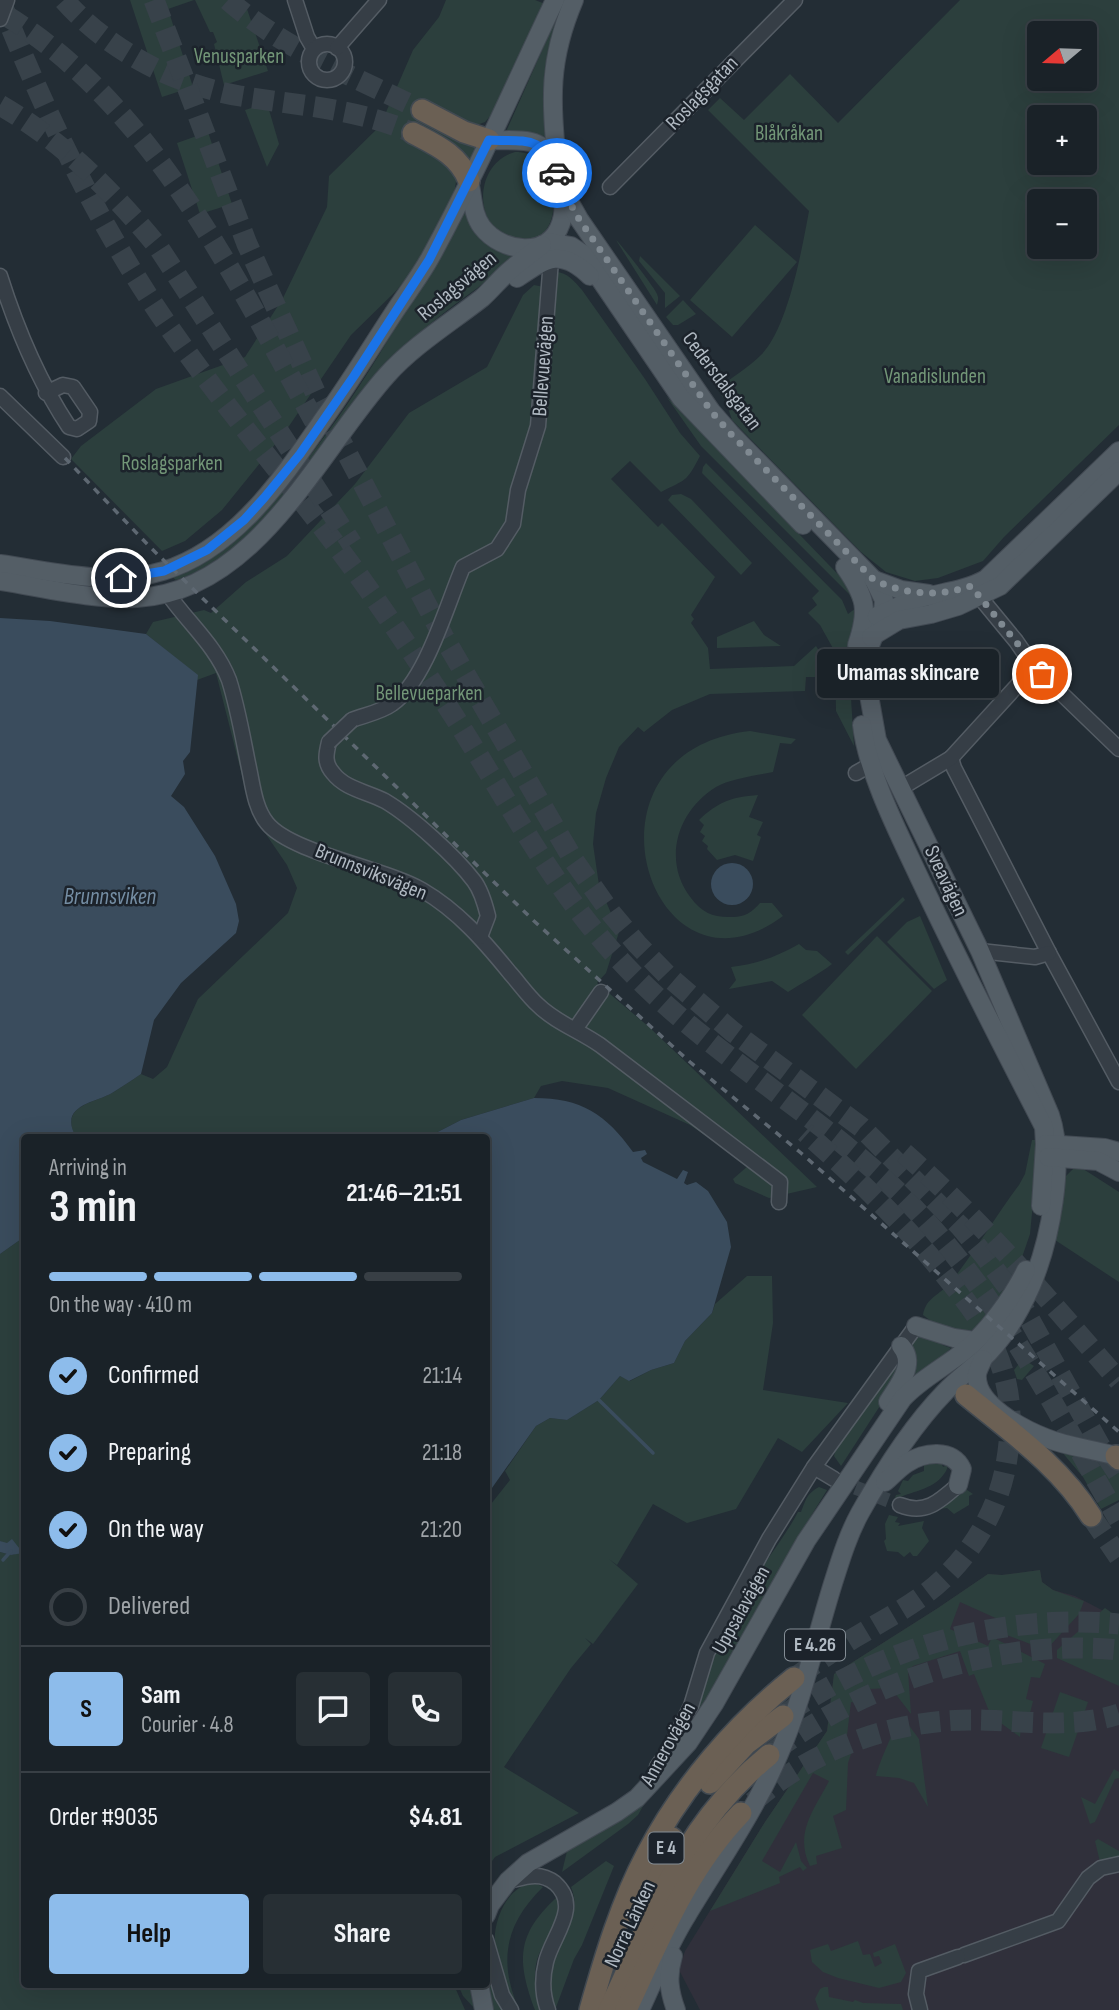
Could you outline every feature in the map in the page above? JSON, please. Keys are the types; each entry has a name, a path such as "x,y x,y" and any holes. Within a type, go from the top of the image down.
{"highway":[{"path":"430,115 480,137"},
{"path":"421,137 456,159 463,167 468,181"},
{"path":"963,1387 1070,1485 1091,1516"},
{"path":"590,2010 620,1915 660,1831 727,1741 763,1704 794,1678"},
{"name":"Norra Länken","path":"590,2010 668,1842 712,1780 746,1744 783,1716"},
{"name":"Norra Länken","path":"609,2010 681,1857 724,1798 769,1755"},
{"path":"626,2010 689,1881 718,1837 741,1813"}],"main road":[{"path":"555,0 480,137 468,181 476,217 490,235 509,247 547,249 561,225 564,214 553,119 554,72 559,40 574,0"},
{"path":"480,137 539,145 552,161 560,183"},
{"name":"Roslagsvägen","path":"0,564 121,578 164,571 207,550 224,537 264,498 300,454 354,376 429,260 468,181"},
{"name":"Cedersdalsgatan","path":"560,183 579,219 711,411 874,580 891,617"},
{"name":"Cedersdalsgatan","path":"547,249 571,246 583,254 664,375 702,422 845,567 859,587 865,605"},
{"name":"Roslagsvägen","path":"0,581 101,597 137,598 168,594 220,568 258,537 300,490 361,406 390,373 413,352 547,249"},
{"path":"891,617 930,614 975,591 1119,451"},
{"path":"868,631 937,594 1000,586 1119,471"},
{"name":"Cedersdalsgatan","path":"845,567 862,579 891,617"},
{"name":"Cedersdalsgatan","path":"874,580 901,590 937,594"},
{"name":"Sveavägen","path":"865,605 868,631 856,648 863,732 879,760 901,788 980,951 1050,1115"},
{"name":"Sveavägen","path":"879,760 909,857 1044,1127 1051,1151"},
{"path":"963,1387 1017,1315 1030,1288 1045,1239 1055,1181 1050,1115"},
{"path":"1050,1115 1091,1155 1119,1171"},
{"path":"1051,1151 1091,1155 1119,1152"},
{"name":"Uppsalavägen","path":"490,1905 508,1881 528,1863 637,1798 688,1743 842,1478 903,1398 920,1381 970,1345 1010,1298 1026,1269 1038,1229 1051,1151"},
{"path":"1055,1181 1070,1163 1091,1155"},
{"path":"916,1326 970,1345 960,1363 963,1387"},
{"path":"842,1478 905,1374 908,1359 901,1346"},
{"path":"983,1359 977,1373 978,1386 984,1398 1009,1419 1046,1438 1117,1457"},
{"name":"E 4.26","path":"640,2010 686,1917 750,1812 779,1754 804,1685 845,1545 868,1500 888,1464 936,1402 963,1387"},
{"path":"868,1500 907,1462 932,1453 953,1457 959,1462 962,1469 958,1485"},
{"path":"676,2010 669,1987 669,1969 697,1911 701,1894"},
{"path":"480,1988 484,2010"}],"street":[{"path":"0,19 7,0"},
{"path":"295,0 307,37 314,49"},
{"path":"337,48 379,0"},
{"name":"Roslagsgatan","path":"610,187 794,0"},
{"path":"327,44 337,48 344,56 344,68 337,76 327,80 316,76 310,67 310,55 314,49 327,44"},
{"name":"Bellevuevägen","path":"480,937 488,916 475,882 457,862 385,801 344,783 334,775 328,766 326,755 329,742 352,720 391,705 409,686 436,635 463,566 497,549 513,524 518,491 538,426 547,249"},
{"path":"0,276 24,344 46,393"},
{"path":"0,396 63,457"},
{"path":"975,591 1034,667 1119,749"},
{"name":"Brunnsviksvägen","path":"168,594 216,651 221,661 229,682 257,804 269,826 295,842 419,888 454,912 480,937 536,1004 551,1016 576,1028 780,1182 779,1202"},
{"path":"901,788 951,758 1034,667"},
{"path":"951,758 1049,953 1115,1076"},
{"path":"856,774 879,760"},
{"path":"980,951 1035,957 1049,953"},
{"path":"576,1028 601,992"},
{"name":"Annerovägen","path":"637,1798 669,1750 691,1706 708,1653 769,1539 814,1467 916,1326"},
{"path":"814,1467 842,1478"},
{"path":"900,1505 923,1509 936,1504 958,1485"},
{"path":"920,2010 916,1994 919,1971 1058,1922 1088,1878 1101,1868 1119,1864"},
{"path":"508,1881 530,1875 544,1877 562,1891 566,1900 566,1910 547,1959 543,1980 548,2010"},
{"path":"490,1954 502,1996 511,2010"}],"shaded area":[{"path":"1040,1570 1042,1582 1053,1590 1075,1596 1119,1619 1119,2010 700,2010 679,1970 685,1951 765,1822 827,1731 834,1674 988,1574"}],"green space":[{"path":"130,0 194,0 168,9 193,87 162,97"},
{"name":"Venusparken","path":"195,0 244,0 268,71 224,85 214,44 217,42"},
{"name":"Roslagsparken","path":"446,0 535,0 545,4 493,113 485,122 474,126 478,144 470,160 461,151 454,194 419,263 396,291 351,335 285,432 222,510 185,541 162,551 71,459 81,446 156,389 245,357 283,298 327,207 329,176 380,126 413,50 439,17"},
{"name":"Vanadislunden","path":"960,0 1119,0 1119,425 1004,537 983,561 938,578 915,581 886,572 861,552 732,420 726,402 717,389 745,369 771,343 786,308 809,211 708,110 720,98 744,120 790,74 838,123"},
{"path":"560,10 563,12 546,137 505,134"},
{"path":"267,103 279,144 267,167 245,110"},
{"path":"208,132 232,204 200,214 177,143"},
{"path":"515,152 528,154 539,161 550,181 553,194 551,219 546,229 538,237 526,240 509,238 496,230 487,217 483,202 484,187 490,172 500,160"},
{"path":"464,204 480,237 493,247 512,255 514,258 511,263 442,314 394,356 357,399 288,490 237,545 208,565 176,580 172,577 223,549 296,473 328,431 387,342"},
{"path":"755,225 797,262 732,337 690,300"},
{"path":"616,240 655,290 657,305"},
{"path":"640,256 680,296 665,308 665,293 639,261"},
{"name":"Bellevueparken","path":"556,272 574,281 645,379 680,433 700,456 685,479 661,492 630,461 611,479 658,527 662,523 715,577 691,615 694,619 691,623 708,648 710,669 794,666 816,646 823,657 823,672 817,673 815,677 806,677 805,691 710,694 672,710 644,732 638,727 619,747 606,778 596,813 593,844 599,885 619,932 606,973 597,983 649,1027 817,1187 769,1198 735,1183 733,1179 749,1165 690,1125 608,1088 562,1081 541,1086 534,1098 461,1120 434,1134 75,1134 72,1118 81,1107 112,1093 141,1074 153,1079 167,1067 198,999 288,913 297,888 287,865 261,827 249,803 216,673 197,680 197,675 146,634 153,622 204,610 211,613 246,582 287,556 355,484 409,413 487,367 523,295 534,285 544,287"},
{"path":"683,300 696,314 678,325 673,325 666,317"},
{"path":"666,396 855,592 861,610 848,650 854,746 836,711 835,652 820,625 808,613 817,605 812,598 819,591 702,473 706,463 842,600 848,614 856,608 849,594 701,446"},
{"path":"681,494 691,499 752,563 741,575 668,500 672,495"},
{"path":"754,621 764,635 781,646 717,648 717,637"},
{"path":"750,731 796,739 791,744 780,743 773,772 728,782 703,797 683,823 676,853 677,868 682,884 691,898 709,914 737,917 748,913 760,903 772,903 783,916 736,937 696,932 666,907 648,868 645,825 659,783 693,749"},
{"path":"758,795 749,817 763,822 757,835 761,837 753,861 735,855 717,860 702,841 705,836 700,832 704,825 699,820 726,802"},
{"path":"903,897 905,900 848,955 845,952"},
{"path":"920,916 947,980 934,989 887,942 907,922"},
{"path":"877,936 932,991 856,1069 802,1015"},
{"path":"799,944 806,950 817,951 832,964 788,992 772,981 729,989 736,980 731,967 766,959"},
{"path":"1032,1140 1039,1140 1030,1234 1018,1269 994,1308 977,1328 967,1332 939,1327 923,1315 927,1304 959,1271 1019,1185 1025,1174"},
{"path":"1077,1165 1119,1192 1119,1282 1055,1240 1064,1178"},
{"path":"21,1239 21,1551 0,1541 0,1254"},
{"path":"747,1276 772,1276 773,1323 763,1390 848,1403 802,1452 778,1438 736,1509 687,1523 653,1504 617,1565 609,1559 638,1584 593,1644 585,1638 591,1644 571,1668 504,1767 579,1813 495,1857 490,1864 490,1505 510,1480 505,1471 536,1426 550,1418 567,1420 599,1400 620,1376 630,1381 651,1370 674,1363 685,1341 712,1313 715,1304"},
{"path":"918,1335 951,1348 937,1362 908,1380 910,1348"},
{"path":"1023,1359 1034,1366 1022,1380 1017,1379 1014,1370"},
{"path":"900,1360 900,1375 841,1466 834,1456 836,1448"},
{"path":"1061,1451 1083,1457 1091,1463 1096,1461 1100,1454 1119,1468 1119,1500 1101,1509 1083,1477"},
{"path":"941,1462 943,1467 949,1464 939,1480 894,1500 896,1495 901,1494 898,1491 903,1480 908,1481 913,1475 924,1471 924,1463"},
{"path":"819,1487 827,1490 686,1732 720,1643 757,1583 761,1570 798,1512 801,1512 809,1495"},
{"path":"967,1490 973,1494 969,1496 969,1505 954,1514 947,1508 939,1509"},
{"path":"889,1515 898,1517 895,1522 900,1523 898,1526 924,1521 922,1528 929,1541 917,1556 910,1552 904,1557 898,1552 887,1551 884,1541 885,1524"},
{"path":"0,1552 11,1555 21,1552 21,1988 455,1988 465,2010 0,2010"},
{"path":"1040,1570 1042,1582 1053,1590 1084,1601 1079,1614 1046,1650 996,1631 1000,1620 960,1602 950,1629 988,1646 992,1637 1045,1664 1040,1678 1031,1677 1026,1699 1033,1701 1029,1717 1022,1716 1020,1737 991,1716 974,1674 969,1676 960,1651 913,1666 908,1671 911,1714 891,1688 869,1689 868,1705 851,1702 845,1752 851,1754 848,1763 846,1810 833,1816 842,1848 816,1856 817,1864 810,1866 804,1843 805,1832 812,1812 829,1781 813,1773 762,1861 780,1872 796,1842 801,1861 807,1868 803,1871 800,1867 779,1877 780,1883 710,1911 765,1822 827,1731 834,1674 988,1574"},
{"path":"1105,1608 1119,1618 1119,1686 1057,1658 1057,1650"},
{"path":"1060,1692 1088,1702 1069,1757 1041,1748"},
{"path":"902,1716 919,1739 928,1807 914,1783 899,1778 876,1776"},
{"path":"1114,1769 1119,1772 1119,1778 1115,1779 1095,1822 1090,1824 1081,1797 1095,1804"},
{"path":"647,1799 638,1815 628,1824 562,1872 567,1851"},
{"path":"1098,1839 1119,1851 1119,1856 1100,1862 1095,1841"},
{"path":"606,1861 614,1866 555,2010 551,1985 552,1966 573,1916 574,1897 571,1887"},
{"path":"535,1883 543,1887 520,1915 509,1944 509,1975 519,2010 515,2010 497,1961 496,1927 509,1897 525,1885"},
{"path":"556,1898 556,1922 537,1960 535,1985 540,2010 535,2010 525,1977 524,1950 533,1924"},
{"path":"858,1941 863,1955 870,1954 875,1967 882,1963 879,1956 874,1957 873,1953 895,1944 906,1973 901,1982 879,1988 838,1978 823,1972 812,1962 810,1950 828,1944 831,1951"},
{"path":"490,1968 505,2010 491,2010 487,1988 490,1988"},
{"path":"824,1987 828,1987 829,1997 863,2003 901,2004 903,2010 819,2010 815,1999"},
{"path":"459,1988 471,1988 474,2008"}],"water":[{"name":"Brunnsviken","path":"0,618 50,621 146,634 198,675 190,752 183,761 185,774 171,796 184,807 215,856 236,904 239,921 236,933 181,983 154,1020 141,1074 75,1112 72,1118 75,1134 21,1134 21,1239 0,1254"},
{"path":"732,863 747,869 753,884 747,899 732,905 717,899 711,884 717,869"},
{"path":"534,1098 579,1105 602,1118 633,1152 645,1150 647,1154 641,1158 643,1162 677,1179 683,1170 688,1172 684,1183 687,1185 696,1182 708,1191 727,1222 731,1247 712,1313 685,1341 674,1363 629,1381 620,1376 599,1400 567,1420 550,1418 536,1426 490,1491 490,1134 434,1134 461,1120"},
{"path":"12,1539 21,1553 11,1555 0,1552 0,1541 7,1543"}],"waterway":[{"path":"599,1400 653,1453"},
{"path":"3,1560 11,1551"}],"tunnel":[{"path":"0,0 35,84 74,166 141,285 218,394 328,534 380,606 572,901 609,948 677,1015 866,1163 901,1195 935,1232 995,1309 1119,1520"},
{"path":"64,0 101,35 144,63 167,74 216,91 349,113 413,133"},
{"path":"154,0 247,244 316,394 443,636 574,861 611,913 669,977 733,1032 861,1127 960,1226 1022,1306 1119,1475"},
{"path":"228,0 250,18 297,48 422,110"},
{"path":"5,15 57,52 104,96 146,145 185,198 220,253 315,422"},
{"path":"0,105 45,135 86,169 124,207 159,248 352,544"},
{"path":"797,1676 843,1644 924,1595 965,1555 996,1501 1005,1470 1010,1423 1009,1399 1000,1361 989,1336 974,1313 933,1260 898,1221 805,1132"},
{"path":"904,1153 989,1235 1119,1381"},
{"path":"836,1480 900,1505"},
{"path":"1091,1516 1119,1557"},
{"path":"787,1713 863,1670 945,1640 1031,1624 1119,1624"},
{"path":"774,1751 851,1704 893,1685 937,1670 983,1658 1029,1651 1074,1648 1119,1650"},
{"path":"753,1802 777,1783 830,1751 888,1731 949,1721 1067,1723 1119,1714"}],"railway":[{"path":"65,458 150,547 534,921 690,1062 801,1153 1119,1432"}],"way so far":[{"path":"557,173 561,187 579,219 711,411 731,434 874,580 901,590 932,595 971,586 1042,674"}],"place":[{"name":"Umamas skincare","path":"1042,674"}],"route":[{"path":"121,578 164,571 207,550 244,520 264,498 300,454 429,260 489,140 532,142 539,145 545,150 557,173"}],"park label":[{"name":"Blåkråkan","path":"789,133"}]}
